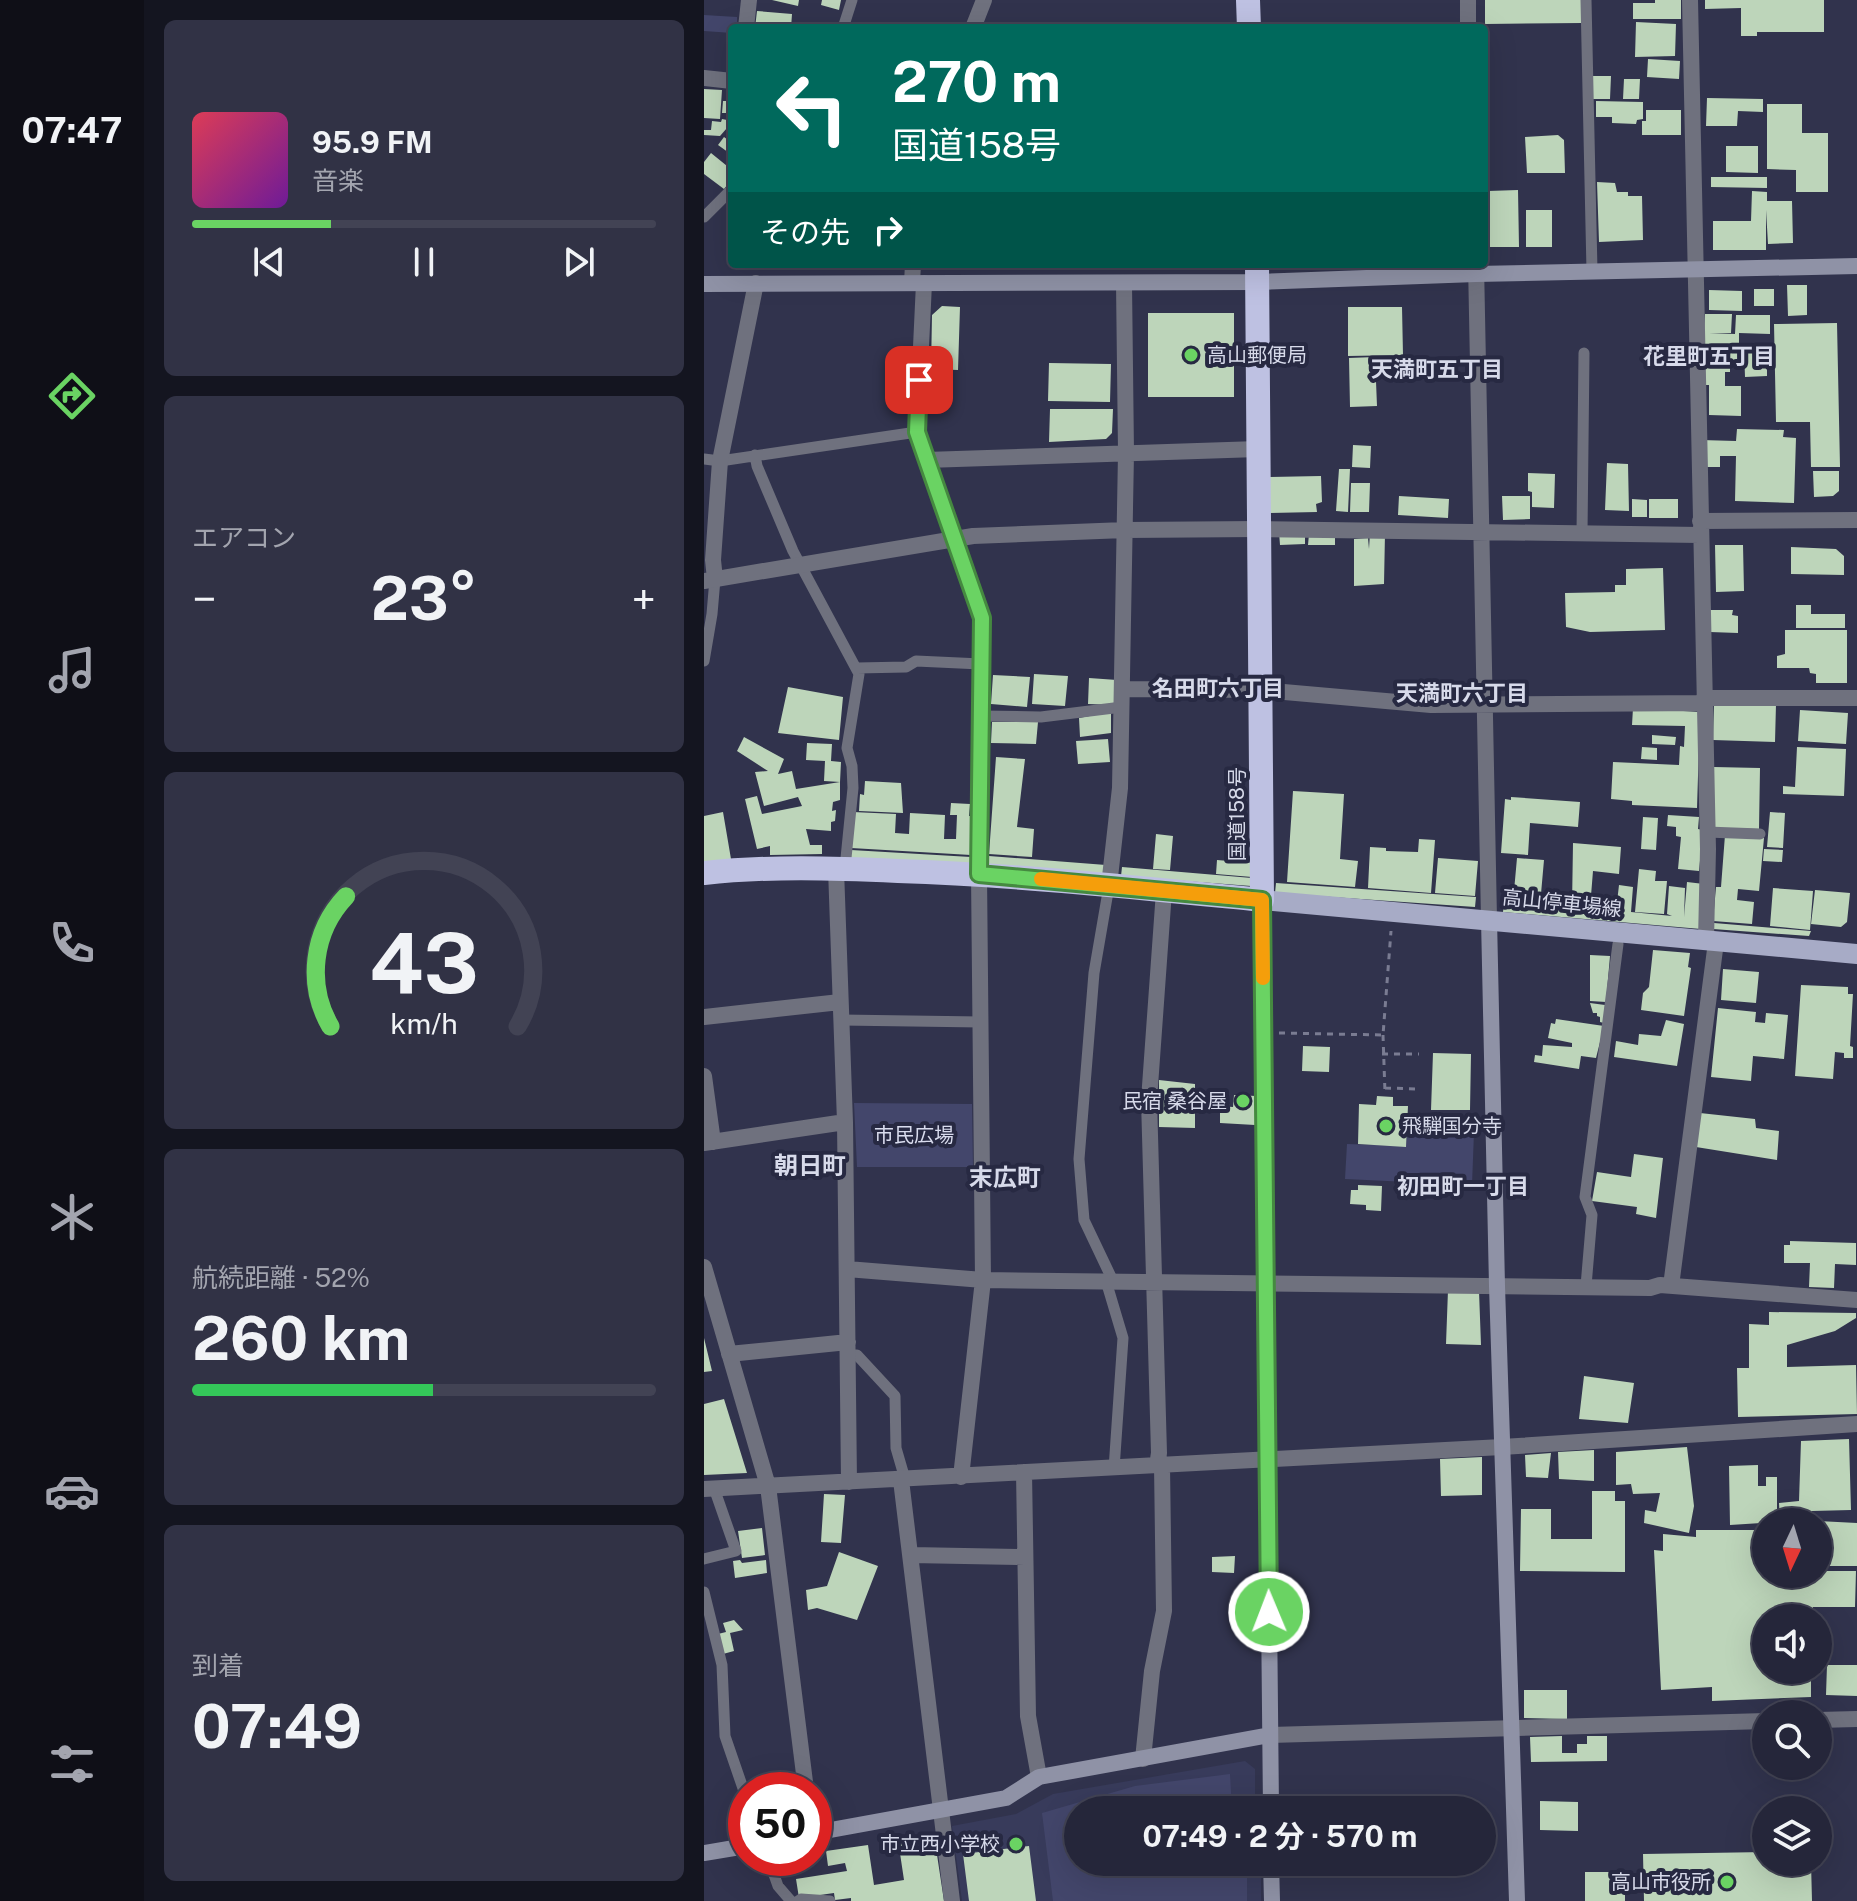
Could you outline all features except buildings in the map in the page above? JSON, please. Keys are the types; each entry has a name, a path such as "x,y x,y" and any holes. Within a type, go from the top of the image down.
{"highway":[{"path":"1248,0 1249,24"},
{"name":"国道158号","path":"1257,273 1262,900"},
{"path":"704,873 840,868 979,874 1262,900"}],"main road":[{"name":"高山停車場線","path":"1262,900 1857,954"}],"street":[{"path":"746,24 749,0"},
{"path":"975,24 984,0"},
{"path":"1468,0 1468,24"},
{"path":"1671,1286 1711,941 1690,0"},
{"path":"704,78 728,81"},
{"path":"704,284 1124,283 1257,273 1857,266"},
{"path":"914,268 918,283 917,432 982,618 979,874 983,1280 961,1477"},
{"path":"1476,269 1497,1286 1517,1901"},
{"path":"756,283 712,460 713,560 709,580 973,536 1259,529 1582,534 1857,520"},
{"path":"1109,886 1120,788 1126,453 1124,283"},
{"path":"926,460 1258,449"},
{"path":"1122,689 1261,690 1431,705 1857,698"},
{"path":"840,868 849,1482"},
{"path":"1143,1759 1152,1671 1164,1611 1149,1100 1164,891"},
{"path":"1262,900 1271,1796"},
{"path":"704,1017 840,1002"},
{"path":"704,1076 708,1143 845,1122"},
{"path":"704,1267 768,1486 804,1772"},
{"path":"847,1269 983,1280 1671,1286 1857,1300"},
{"path":"729,1354 848,1348"},
{"path":"709,1488 1114,1469 1857,1424"},
{"path":"1024,1472 1028,1716 1039,1777"},
{"path":"903,1479 952,1901"},
{"path":"911,1555 1024,1557"},
{"path":"1832,1720 1857,1719"},
{"path":"832,1830 1006,1798 1039,1777 1270,1735 1752,1721"},
{"path":"704,1853 728,1849"},
{"path":"1271,1876 1272,1901"}],"lane":[{"path":"844,24 852,0"},
{"path":"1586,0 1592,271"},
{"path":"706,209 728,192"},
{"path":"1582,534 1584,353"},
{"path":"712,460 917,432"},
{"path":"755,455 757,466 802,565 859,674 847,748 853,788 840,868"},
{"path":"704,661 712,614 709,580"},
{"path":"857,668 906,667 916,661 981,664"},
{"path":"980,716 1041,717 1122,707"},
{"path":"1707,832 1760,834"},
{"path":"1109,886 1094,973 1079,1159 1084,1220 1109,1281 1123,1338 1114,1469"},
{"path":"1586,1286 1592,1215 1585,1197 1618,944"},
{"path":"841,1020 981,1022"},
{"path":"848,1348 895,1396 896,1448 903,1479"},
{"path":"704,1559 736,1551 709,1488"},
{"path":"704,1592 722,1665 725,1736 737,1772"},
{"path":"774,1876 778,1886 791,1901"},
{"path":"798,1901 830,1901"}],"path":[{"path":"1393,912 1382,1054 1385,1091 1418,1089"},
{"path":"1263,1032 1383,1035"},
{"path":"1382,1054 1419,1054"}],"shaded area":[{"name":"市立西小学校","path":"1245,1761 1255,1769 1255,1796 1064,1796 1064,1876 1261,1876 1261,1901 962,1901 952,1826 1016,1814 1053,1794"}],"green space":[{"path":"704,15 737,17 737,24 728,24 728,33 704,31"},
{"name":"市民広場","path":"854,1103 972,1104 973,1167 857,1167"},
{"path":"1407,1129 1474,1132 1472,1185 1345,1179 1347,1144 1406,1146"},
{"path":"1230,1774 1231,1796 1101,1796 1135,1786"},
{"path":"1064,1807 1064,1876 1247,1876 1247,1901 1053,1901 1042,1813"}],"slow traffic":[{"path":"1041,879 1262,900 1263,978"}],"place":[{"name":"高山郵便局","path":"1191,355"},
{"name":"民宿 桑谷屋","path":"1243,1101"},
{"name":"飛騨国分寺","path":"1386,1126"},
{"name":"市立西小学校","path":"1016,1844"},
{"name":"高山市役所","path":"1727,1882"}],"district":[{"name":"花里町五丁目","path":"1709,356"},
{"name":"天満町五丁目","path":"1437,369"},
{"name":"名田町六丁目","path":"1218,688"},
{"name":"天満町六丁目","path":"1462,693"},
{"name":"朝日町","path":"810,1165"},
{"name":"末広町","path":"1005,1177"},
{"name":"初田町一丁目","path":"1463,1186"}],"route":[{"path":"919,380 917,432 982,618 979,874 1262,900 1269,1612"}]}
